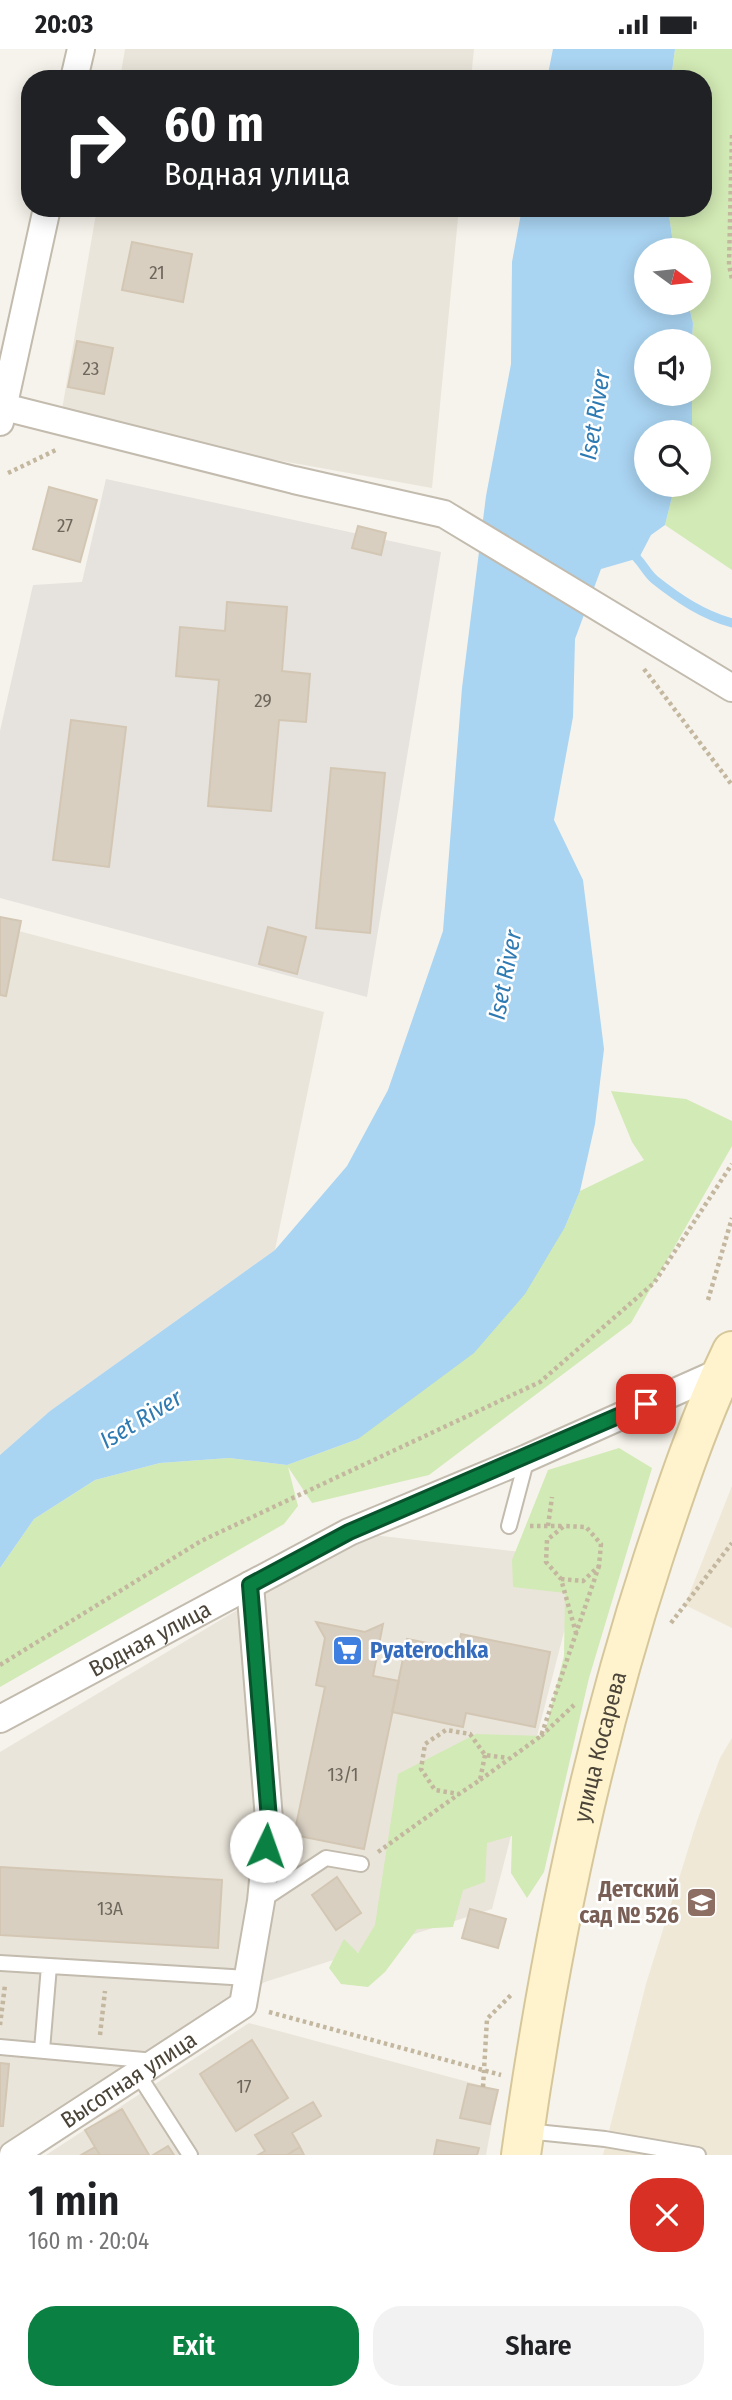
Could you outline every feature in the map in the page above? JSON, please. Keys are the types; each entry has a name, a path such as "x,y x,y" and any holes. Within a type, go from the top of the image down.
{"street":[{"path":"76,70 80,49"},
{"path":"45,217 2,415 444,514 732,688"},
{"name":"Водная улица","path":"0,1719 349,1532 527,1458 727,1361"},
{"name":"улица Косарева","path":"523,2143 546,1991 623,1651 676,1488 727,1361"},
{"path":"243,2005 261,1901 269,1819 250,1585"},
{"name":"Высотная улица","path":"13,2155 243,2005"}],"lane":[{"path":"509,1526 527,1458"},
{"path":"261,1901 326,1858 360,1864"},
{"path":"4,1963 248,1978"},
{"path":"42,2050 49,1966"},
{"path":"0,2047 97,2055 147,2067 190,2155"},
{"path":"523,2143 605,2139 698,2155"}],"path":[{"path":"732,135 729,265 732,279"},
{"path":"642,667 732,785"},
{"path":"0,1665 201,1541 540,1382 654,1283 732,1164"},
{"path":"708,1300 732,1218"},
{"path":"548,1526 552,1497"},
{"path":"564,1525 547,1540 546,1562 561,1579 576,1634"},
{"path":"360,1864 541,1736 599,1566 601,1544 586,1527 509,1526"},
{"path":"561,1579 583,1581 599,1566"},
{"path":"459,1794 435,1790 421,1769 425,1744 446,1730 470,1734 485,1755 480,1780"},
{"path":"485,1755 510,1758"},
{"path":"0,2027 4,1963"},
{"path":"97,2055 108,1970"},
{"path":"483,2087 488,2019 509,1994 546,1991"},
{"path":"243,2005 532,2083"}],"shaded area":[{"path":"125,49 474,49 472,70 122,70"},
{"path":"95,217 458,217 432,488 60,421"},
{"path":"106,479 441,552 367,997 0,898 0,731 33,585 82,582"},
{"path":"0,926 324,1012 275,1250 50,1411 0,1455"},
{"path":"732,1486 732,1628 685,1605"},
{"path":"364,1534 583,1559 492,1909 265,1982 0,2147 0,1752"},
{"name":"Детcкий сад № 526","path":"732,1738 732,2155 603,2155 646,1984 697,1821 720,1758"},
{"path":"249,2023 498,2090 486,2155 46,2155"}],"green space":[{"path":"675,49 732,49 732,570 665,525 672,497 711,497 711,420 692,420 692,406 711,406 711,329 693,329 691,315 711,315 711,238 672,238 669,217 712,217 712,70 672,70"},
{"path":"611,1091 686,1099 732,1121 732,1146 631,1323 429,1475 312,1503 288,1467 298,1506 284,1524 0,1687 0,1568 34,1519 95,1480 160,1463 229,1458 287,1465 358,1439 565,1227 580,1191 644,1160 632,1142"},
{"path":"619,1448 652,1468 589,1678 544,1872 527,1898 511,1873 512,1836 487,1843 485,1882 463,1890 453,1927 417,1929 385,1972 368,1987 341,1984 329,1968 344,1939 358,1953 375,1925 398,1774 476,1734 544,1736 564,1656 565,1593 513,1587 512,1560 548,1470"}],"water":[{"path":"553,49 675,49 672,70 549,70"},
{"name":"Iset River","path":"520,217 669,217 672,238 634,238 634,315 691,315 693,329 634,329 634,406 692,406 692,420 634,420 634,497 672,497 665,525 651,535 639,558 601,569 575,639 573,717 554,820 583,880 604,1049 595,1124 580,1191 565,1227 525,1294 474,1353 358,1439 287,1465 229,1458 160,1463 95,1480 34,1519 0,1568 0,1455 50,1411 275,1250 347,1166 388,1090 443,931 462,688 486,496 511,364 512,262"}],"building":[{"path":"132,242 192,254 183,302 122,290"},
{"path":"77,341 113,348 104,394 68,387"},
{"path":"49,487 97,500 80,562 33,549"},
{"path":"358,526 386,533 381,555 352,548"},
{"path":"227,602 287,607 282,671 310,674 306,722 279,720 271,811 208,806 219,680 176,676 180,627 225,631"},
{"path":"71,720 126,727 109,867 53,860"},
{"path":"331,768 385,773 370,933 316,928"},
{"path":"0,917 21,921 6,996 0,995"},
{"path":"268,927 306,937 297,974 259,964"},
{"path":"316,1622 365,1632 383,1624 373,1676 399,1681 364,1849 294,1835 325,1687 316,1685 325,1638"},
{"path":"461,1634 550,1652 535,1727 466,1713 463,1727 392,1712 407,1639 458,1649"},
{"path":"0,1867 222,1880 218,1948 0,1935"},
{"path":"337,1877 361,1913 336,1930 312,1895"},
{"path":"470,1909 506,1919 498,1948 462,1938"},
{"path":"252,2040 288,2098 236,2131 200,2074"},
{"path":"0,2063 9,2064 3,2126 0,2126"},
{"path":"468,2084 498,2090 490,2124 460,2118"},
{"path":"313,2102 321,2116 292,2133 300,2147 287,2155 258,2155 265,2151 255,2135"},
{"path":"122,2109 149,2155 100,2155 85,2130"},
{"path":"437,2140 479,2148 477,2155 434,2155"},
{"path":"168,2146 174,2155 153,2155"},
{"path":"95,2147 100,2155 81,2155"},
{"path":"300,2147 304,2155 287,2155"}],"waterway":[{"path":"630,552 652,577 673,594 701,611 732,623"}],"place":[{"name":"Pyaterochka","path":"347,1650"},
{"name":"Детcкий сад № 526","path":"702,1902"}],"route":[{"path":"266,1846 269,1819 250,1585 349,1532 527,1458 646,1404"}]}
